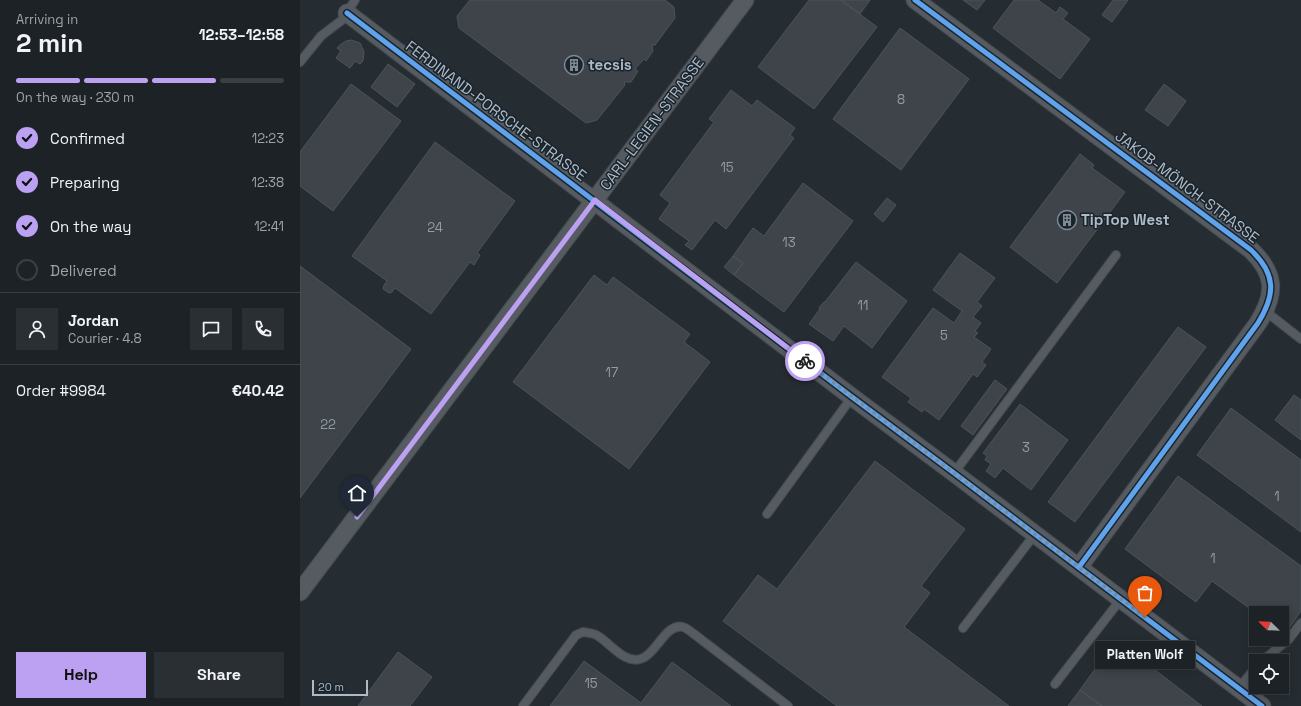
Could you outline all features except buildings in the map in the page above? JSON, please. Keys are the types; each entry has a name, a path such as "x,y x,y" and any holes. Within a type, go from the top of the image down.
{"street":[{"name":"CARL-LEGIEN-STRASSE","path":"300,592 745,0"},
{"name":"JAKOB-MÖNCH-STRASSE","path":"915,0 1251,250 1264,264 1271,279 1269,301 1258,323 1079,567"},
{"name":"FERDINAND-PORSCHE-STRASSE","path":"351,6 595,200 852,397 1262,706"}],"lane":[{"path":"300,62 329,28 342,20 351,6"},
{"path":"954,473 1116,256"},
{"path":"1265,311 1301,339"},
{"path":"766,514 852,397"},
{"path":"963,628 1035,534"},
{"path":"1055,684 1121,599"},
{"path":"1270,654 1289,638 1301,623"},
{"path":"524,706 576,635 583,632 597,635 626,658 633,660 643,659 650,654 667,633 675,627 684,628 689,631 788,706"},
{"path":"1239,688 1249,676"}],"cycle path":[{"path":"915,0 1251,250 1265,267 1269,276 1271,285 1268,303 1258,323 1079,567"},
{"path":"347,13 852,397 1262,706"}],"way so far":[{"path":"805,361 1145,617"}],"place":[{"name":"tecsis","path":"574,65"},
{"name":"TipTop West","path":"1067,220"},
{"name":"Platten Wolf","path":"1145,617"}],"route":[{"path":"357,517 595,200 805,361"}]}
